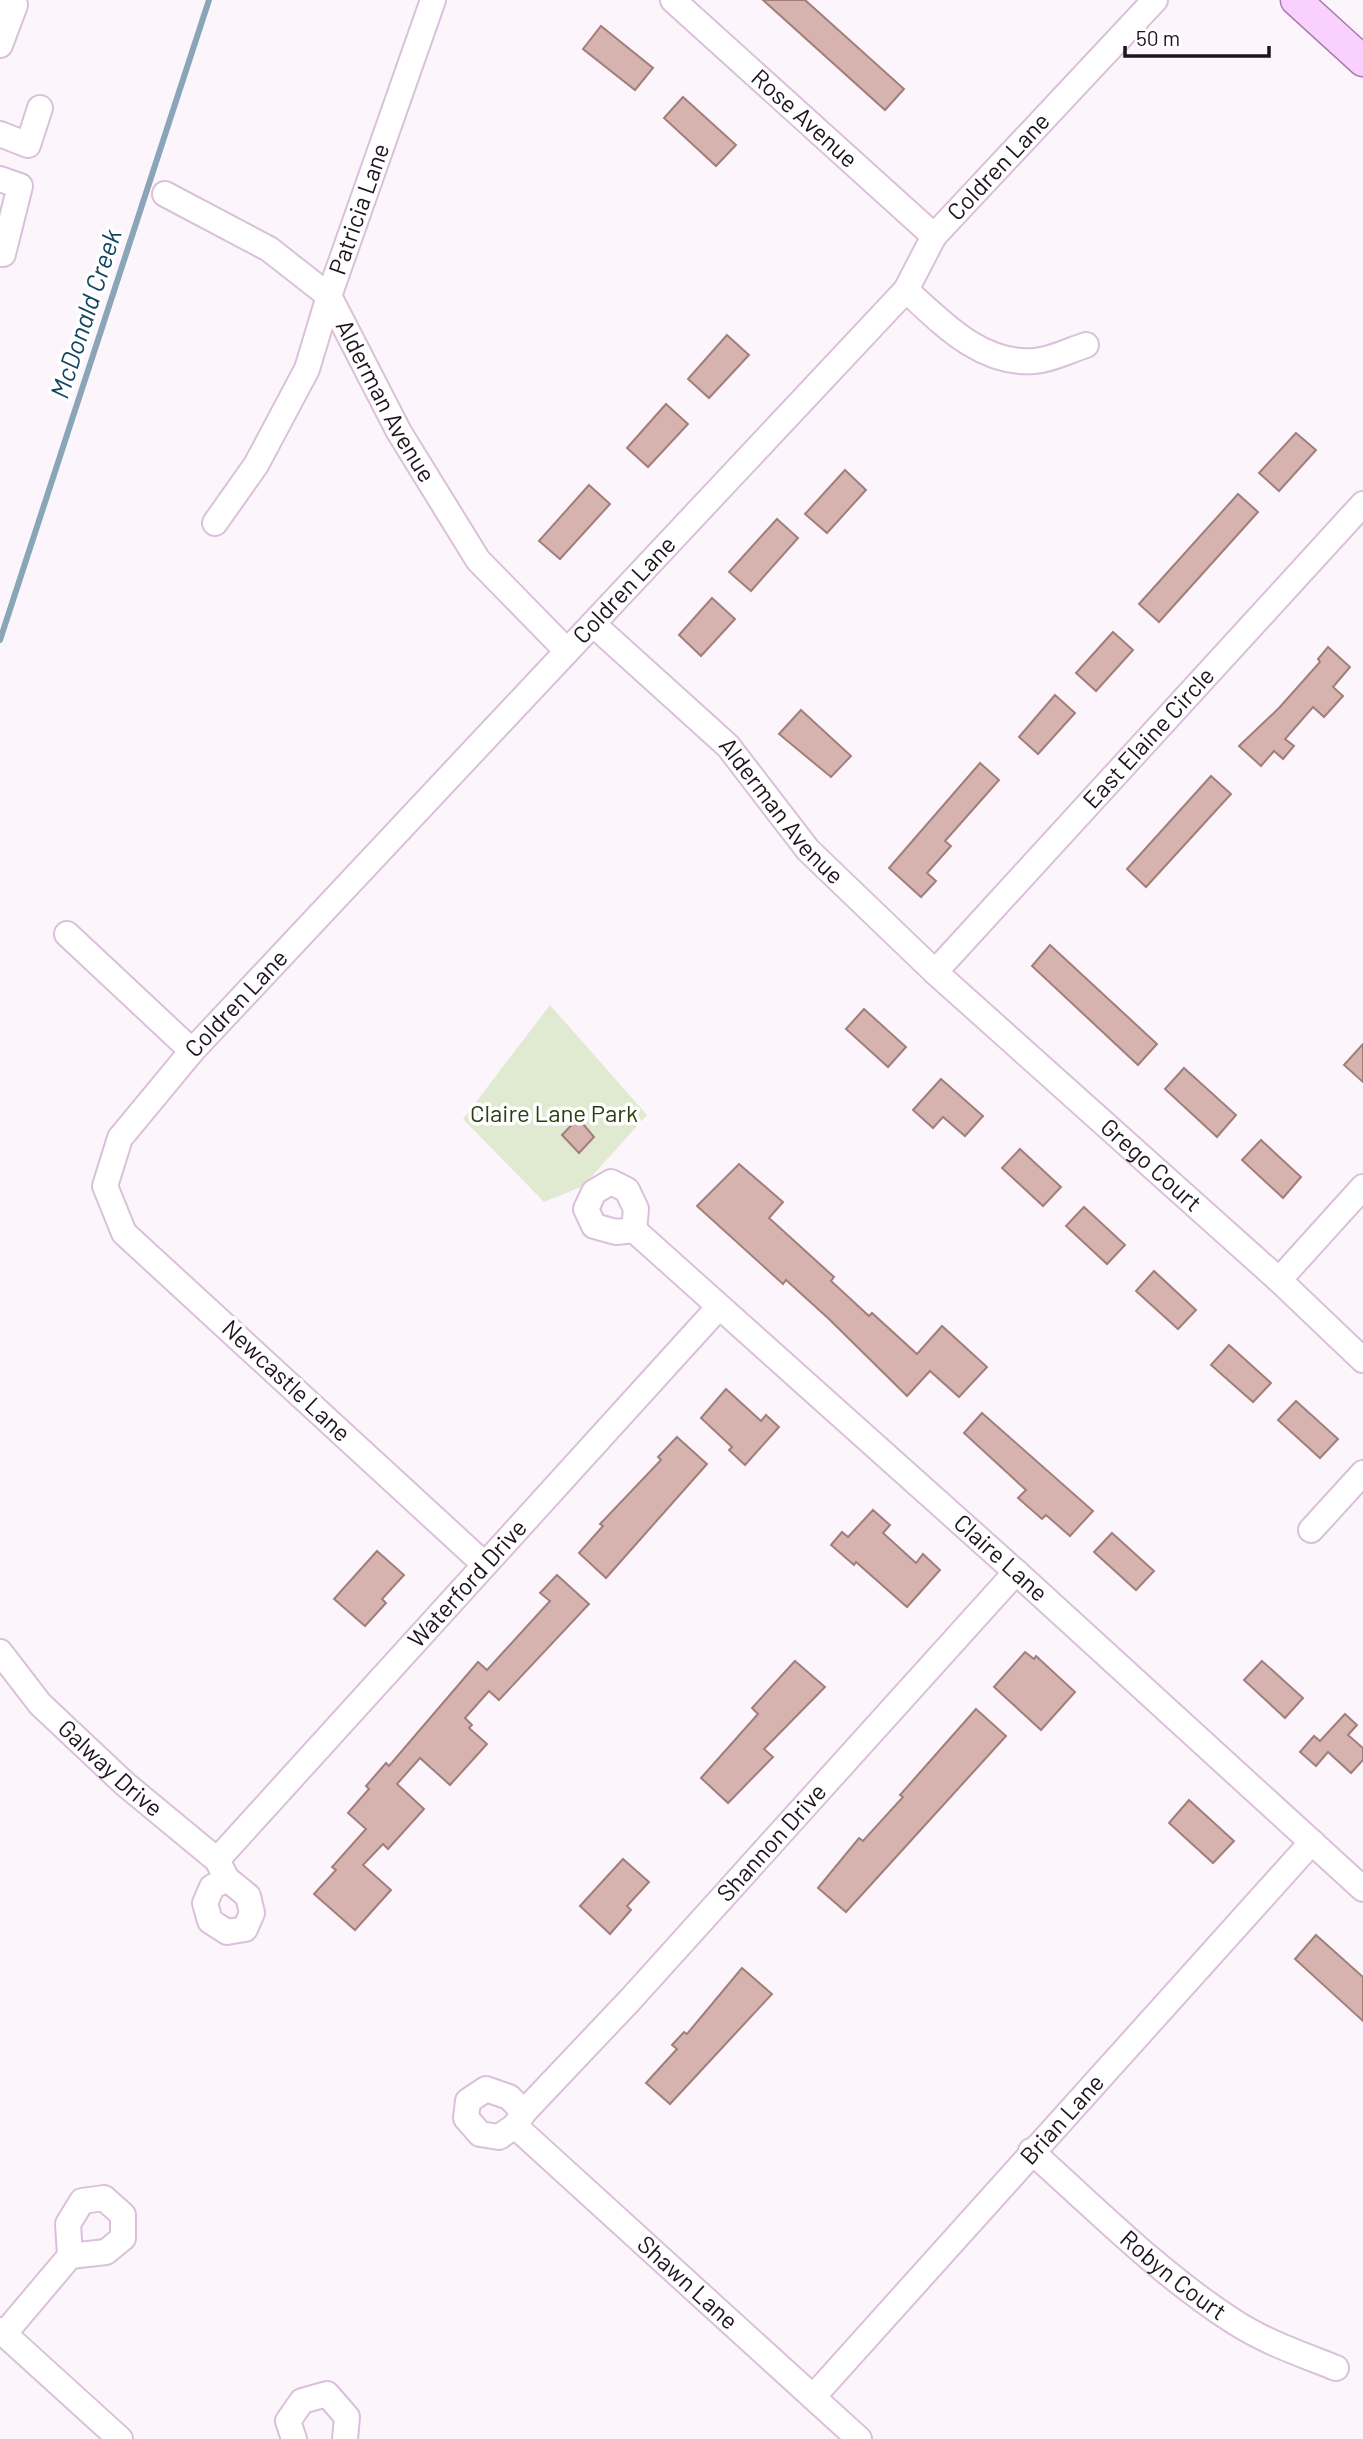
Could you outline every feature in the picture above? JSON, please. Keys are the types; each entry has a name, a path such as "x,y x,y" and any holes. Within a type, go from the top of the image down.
{"main road":[{"path":"1297,0 1363,61"}],"street":[{"path":"0,45 15,5 1,0"},
{"name":"Patricia Lane","path":"215,523 256,465 307,369 329,296 433,0"},
{"name":"Rose Avenue","path":"673,0 934,236"},
{"name":"Coldren Lane","path":"105,1186 120,1138 192,1051 906,290 934,236 1155,0"},
{"path":"0,135 28,145 40,108"},
{"path":"0,179 20,186 3,254"},
{"name":"Alderman Avenue","path":"165,194 269,249 329,296 399,432 478,560 567,651"},
{"path":"906,290 949,329 973,346 1000,358 1035,361 1086,345"},
{"name":"East Elaine Circle","path":"935,972 1363,504"},
{"name":"Alderman Avenue","path":"593,624 728,746 808,850 935,972"},
{"path":"67,934 192,1051"},
{"name":"Grego Court","path":"935,972 1279,1280 1363,1360"},
{"name":"Newcastle Lane","path":"105,1186 124,1233 484,1564"},
{"path":"1279,1280 1363,1187"},
{"name":"Claire Lane","path":"634,1230 1016,1572 1363,1889"},
{"name":"Waterford Drive","path":"222,1870 484,1564 718,1308"},
{"path":"1311,1530 1363,1473"},
{"name":"Shannon Drive","path":"519,2119 631,1999 1016,1572"},
{"name":"Galway Drive","path":"0,1652 40,1704 222,1870"},
{"name":"Brian Lane","path":"813,2397 1031,2151 1312,1842"},
{"name":"Shawn Lane","path":"519,2119 859,2439"},
{"name":"Robyn Court","path":"1031,2151 1182,2286 1235,2323 1277,2345 1336,2368"},
{"path":"70,2256 2,2331 120,2439"},
{"path":"294,2439 288,2421 302,2401 327,2395 347,2417 345,2439"}],"green space":[{"name":"Claire Lane Park","path":"550,1005 647,1115 583,1186 544,1202 463,1119"}],"building":[{"path":"763,0 805,0 904,89 885,110"},
{"path":"601,26 653,68 635,90 583,49"},
{"path":"683,97 736,145 716,166 664,118"},
{"path":"727,335 749,355 709,398 688,379"},
{"path":"666,404 688,424 648,467 627,448"},
{"path":"1296,433 1316,450 1279,491 1259,473"},
{"path":"845,470 866,490 827,533 805,514"},
{"path":"589,485 610,504 560,559 539,541"},
{"path":"1238,494 1258,512 1159,622 1139,604"},
{"path":"777,519 798,538 751,591 729,572"},
{"path":"712,598 735,619 701,656 679,635"},
{"path":"1113,632 1133,650 1096,691 1076,673"},
{"path":"1328,647 1350,667 1333,687 1343,696 1324,717 1313,707 1285,739 1294,746 1283,759 1274,751 1261,766 1239,746 1279,708 1320,662 1318,659"},
{"path":"1055,695 1075,713 1038,754 1019,737"},
{"path":"801,710 851,756 831,777 779,734"},
{"path":"980,763 999,780 945,841 951,846 927,873 936,881 921,897 889,868"},
{"path":"1211,776 1231,794 1146,887 1127,869"},
{"path":"1050,945 1157,1044 1138,1065 1032,966"},
{"path":"864,1009 906,1047 888,1067 846,1029"},
{"path":"1363,1044 1363,1082 1344,1065"},
{"path":"1184,1068 1236,1115 1217,1137 1165,1089"},
{"path":"941,1079 983,1116 965,1136 943,1117 933,1128 913,1110"},
{"path":"578,1118 594,1137 579,1153 562,1135"},
{"path":"1261,1140 1301,1177 1283,1198 1242,1160"},
{"path":"1020,1149 1061,1187 1043,1206 1002,1168"},
{"path":"739,1164 783,1202 769,1218 834,1277 831,1281 869,1316 872,1313 917,1354 942,1326 987,1367 959,1397 930,1371 907,1396 786,1280 783,1284 697,1206"},
{"path":"1084,1207 1125,1245 1107,1264 1066,1226"},
{"path":"1154,1271 1196,1310 1178,1329 1136,1291"},
{"path":"1229,1345 1271,1383 1253,1402 1211,1365"},
{"path":"726,1389 761,1421 766,1415 779,1427 745,1465 729,1450 732,1447 701,1418"},
{"path":"1296,1401 1338,1439 1320,1458 1278,1420"},
{"path":"982,1413 1093,1511 1070,1536 1046,1515 1042,1519 1018,1498 1026,1490 964,1433"},
{"path":"677,1437 707,1464 606,1578 579,1553 603,1526 600,1524 661,1460 658,1457"},
{"path":"873,1510 890,1525 883,1533 916,1563 923,1554 940,1570 907,1607 856,1562 854,1565 831,1545 842,1532 848,1537"},
{"path":"1112,1533 1154,1571 1136,1590 1094,1552"},
{"path":"377,1551 404,1575 382,1599 386,1603 365,1626 334,1599"},
{"path":"557,1575 589,1604 499,1700 489,1691 465,1718 472,1725 469,1728 487,1744 450,1785 420,1758 397,1784 424,1809 388,1849 383,1844 363,1865 391,1890 355,1930 314,1894 336,1870 332,1867 366,1829 348,1813 369,1789 366,1786 386,1763 389,1766 478,1662 487,1670 550,1601 540,1593"},
{"path":"1025,1652 1034,1659 1036,1656 1075,1692 1041,1730 994,1687"},
{"path":"795,1661 825,1687 764,1749 773,1757 728,1803 701,1778 758,1714 752,1708"},
{"path":"1262,1661 1303,1698 1285,1718 1244,1680"},
{"path":"976,1709 1006,1736 846,1912 818,1888 859,1838 863,1841 903,1797 900,1795"},
{"path":"1345,1714 1357,1725 1348,1735 1363,1748 1363,1760 1351,1773 1328,1752 1316,1766 1300,1752 1314,1736 1320,1741"},
{"path":"1189,1800 1234,1841 1213,1863 1169,1823"},
{"path":"623,1859 649,1882 627,1906 631,1910 610,1934 580,1906"},
{"path":"1316,1935 1363,1977 1363,2021 1295,1959"},
{"path":"742,1968 772,1994 670,2104 646,2083 677,2049 672,2045 684,2032 687,2034"}],"waterway":[{"name":"McDonald Creek","path":"0,640 209,0"}]}
